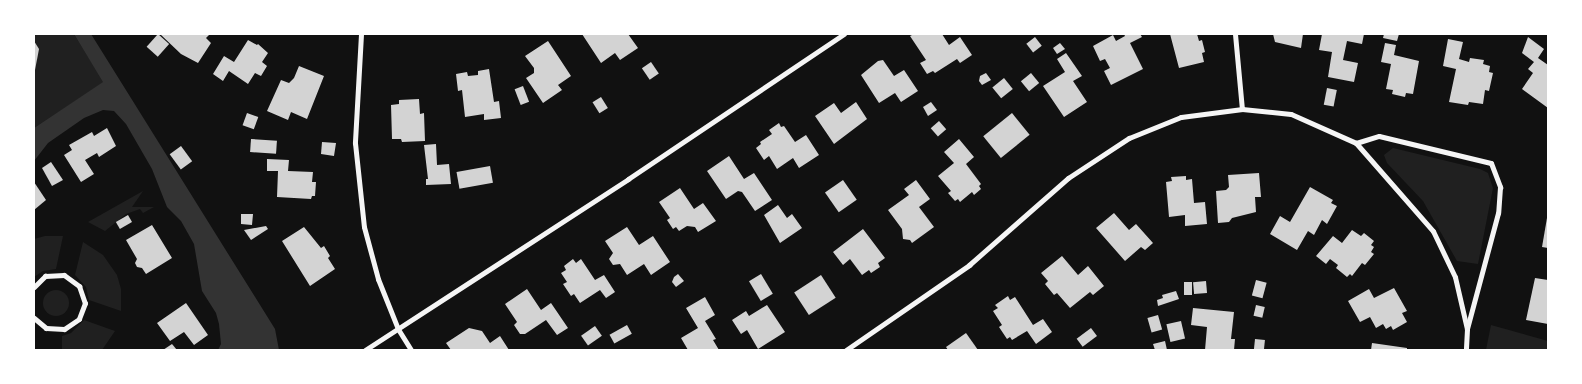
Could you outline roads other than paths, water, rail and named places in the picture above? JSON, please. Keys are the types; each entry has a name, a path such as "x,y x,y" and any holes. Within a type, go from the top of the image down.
{"street":[{"path":"360,34 356,144 364,227 378,279 398,329 411,350"},
{"path":"365,350 628,179 844,34"},
{"path":"1235,34 1242,109"},
{"path":"846,350 970,265 1068,178 1129,138 1181,117 1242,109 1291,114 1356,143 1433,231 1455,276 1467,329"},
{"path":"1356,143 1379,136 1492,163 1500,187 1498,213 1467,329 1466,350"},
{"path":"34,286 45,276 64,275 79,286 85,303 79,319 64,329 46,328 34,318"}]}
